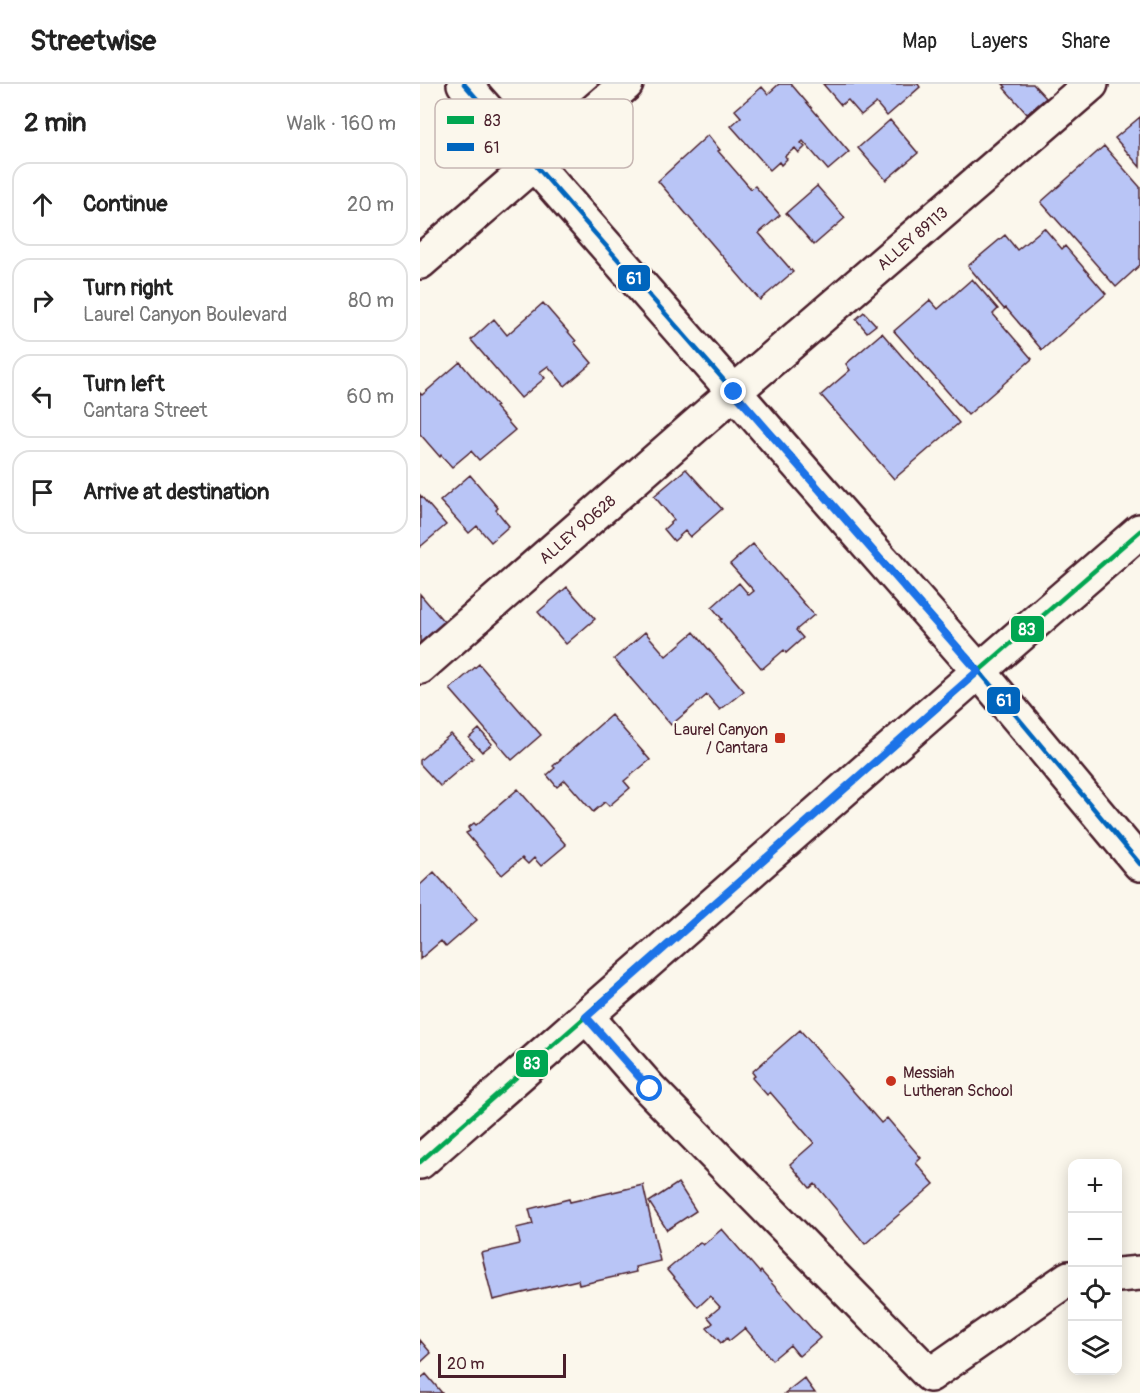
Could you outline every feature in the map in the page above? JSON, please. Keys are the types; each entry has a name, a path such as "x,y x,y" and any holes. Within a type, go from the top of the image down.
{"street":[{"path":"464,84 477,99"},
{"path":"609,99 626,84"},
{"name":"ALLEY 89113","path":"734,392 1091,84"},
{"path":"420,262 528,168"},
{"path":"538,168 978,671 1140,864"},
{"name":"ALLEY 90628","path":"420,667 734,392"},
{"path":"420,1162 1140,531"},
{"path":"586,1017 650,1089 930,1375 1068,1279"},
{"path":"1122,1275 1140,1273"}],"building":[{"path":"779,84 791,84 849,152 828,170 803,141 801,143 805,147 799,153 795,148 785,156 787,159 781,165 779,162 770,170 731,126 741,117 735,110 762,87 768,94"},
{"path":"823,84 918,84 920,87 887,116 876,103 861,115 848,100 841,105"},
{"path":"1003,84 1033,84 1046,98 1027,114"},
{"path":"1140,117 1140,167 1115,138"},
{"path":"890,120 918,153 886,180 858,148"},
{"path":"708,135 720,150 718,151 751,189 755,186 780,215 759,233 793,272 760,300 658,181"},
{"path":"1104,146 1140,187 1140,265 1116,287 1041,202"},
{"path":"817,186 845,218 814,245 786,213"},
{"path":"1044,228 1062,249 1065,246 1106,294 1042,350 968,266 1005,235 1017,250"},
{"path":"972,279 998,309 993,314 1032,359 968,415 894,331 930,300 938,309"},
{"path":"543,303 592,363 565,386 548,366 540,372 545,378 521,398 471,340 494,319 507,335"},
{"path":"864,312 876,325 867,332 856,319"},
{"path":"882,333 959,423 894,479 821,395 850,370 846,364"},
{"path":"460,362 515,430 479,460 471,451 452,467 420,434 420,393 422,395"},
{"path":"686,469 722,509 690,537 685,531 674,541 664,529 674,520 654,496"},
{"path":"470,475 498,508 496,510 509,526 491,542 477,526 469,533 440,501"},
{"path":"420,495 446,525 420,547"},
{"path":"753,544 814,615 796,630 803,638 786,653 784,650 762,669 720,620 722,619 712,607 739,583 749,595 754,591 730,564"},
{"path":"567,587 595,619 566,644 538,612"},
{"path":"420,594 445,623 420,645"},
{"path":"645,632 666,656 694,632 744,691 720,710 707,695 671,725 614,659"},
{"path":"479,664 541,735 512,760 450,689"},
{"path":"611,715 650,760 624,781 630,788 609,806 605,802 593,812 565,780 557,787 547,775 555,768 553,766"},
{"path":"479,729 492,744 482,752 469,738"},
{"path":"451,734 473,758 440,786 420,764 420,760"},
{"path":"518,789 566,845 541,866 534,858 528,864 522,858 502,875 466,833 470,831 468,828 474,823 476,825"},
{"path":"434,872 477,920 446,947 441,941 420,959 420,885"},
{"path":"800,1030 881,1123 887,1118 921,1158 916,1163 934,1184 865,1244 815,1184 810,1188 790,1164 814,1143 770,1092 767,1095 752,1078 755,1076 752,1072"},
{"path":"678,1183 696,1211 667,1230 649,1202"},
{"path":"643,1185 660,1261 635,1267 636,1272 579,1285 578,1280 493,1300 481,1253 520,1244 516,1228 533,1224 529,1209"},
{"path":"722,1229 820,1338 799,1356 790,1345 772,1360 745,1328 729,1341 727,1338 721,1343 707,1328 713,1323 708,1317 720,1307 710,1296 698,1307 667,1270 700,1242 703,1245"},
{"path":"420,1340 431,1353 420,1363"},
{"path":"426,1374 442,1393 420,1393 420,1379"},
{"path":"804,1378 815,1393 785,1393"}],"transit line":[{"name":"61","path":"464,84 477,99"},
{"name":"61","path":"538,168 979,671 1140,864"},
{"name":"83","path":"420,1162 1140,531"}],"place":[{"name":"Laurel Canyon / Cantara","path":"780,738"},
{"name":"Messiah Lutheran School","path":"891,1081"}],"route":[{"path":"650,1089 586,1017 978,671 734,392"}]}
